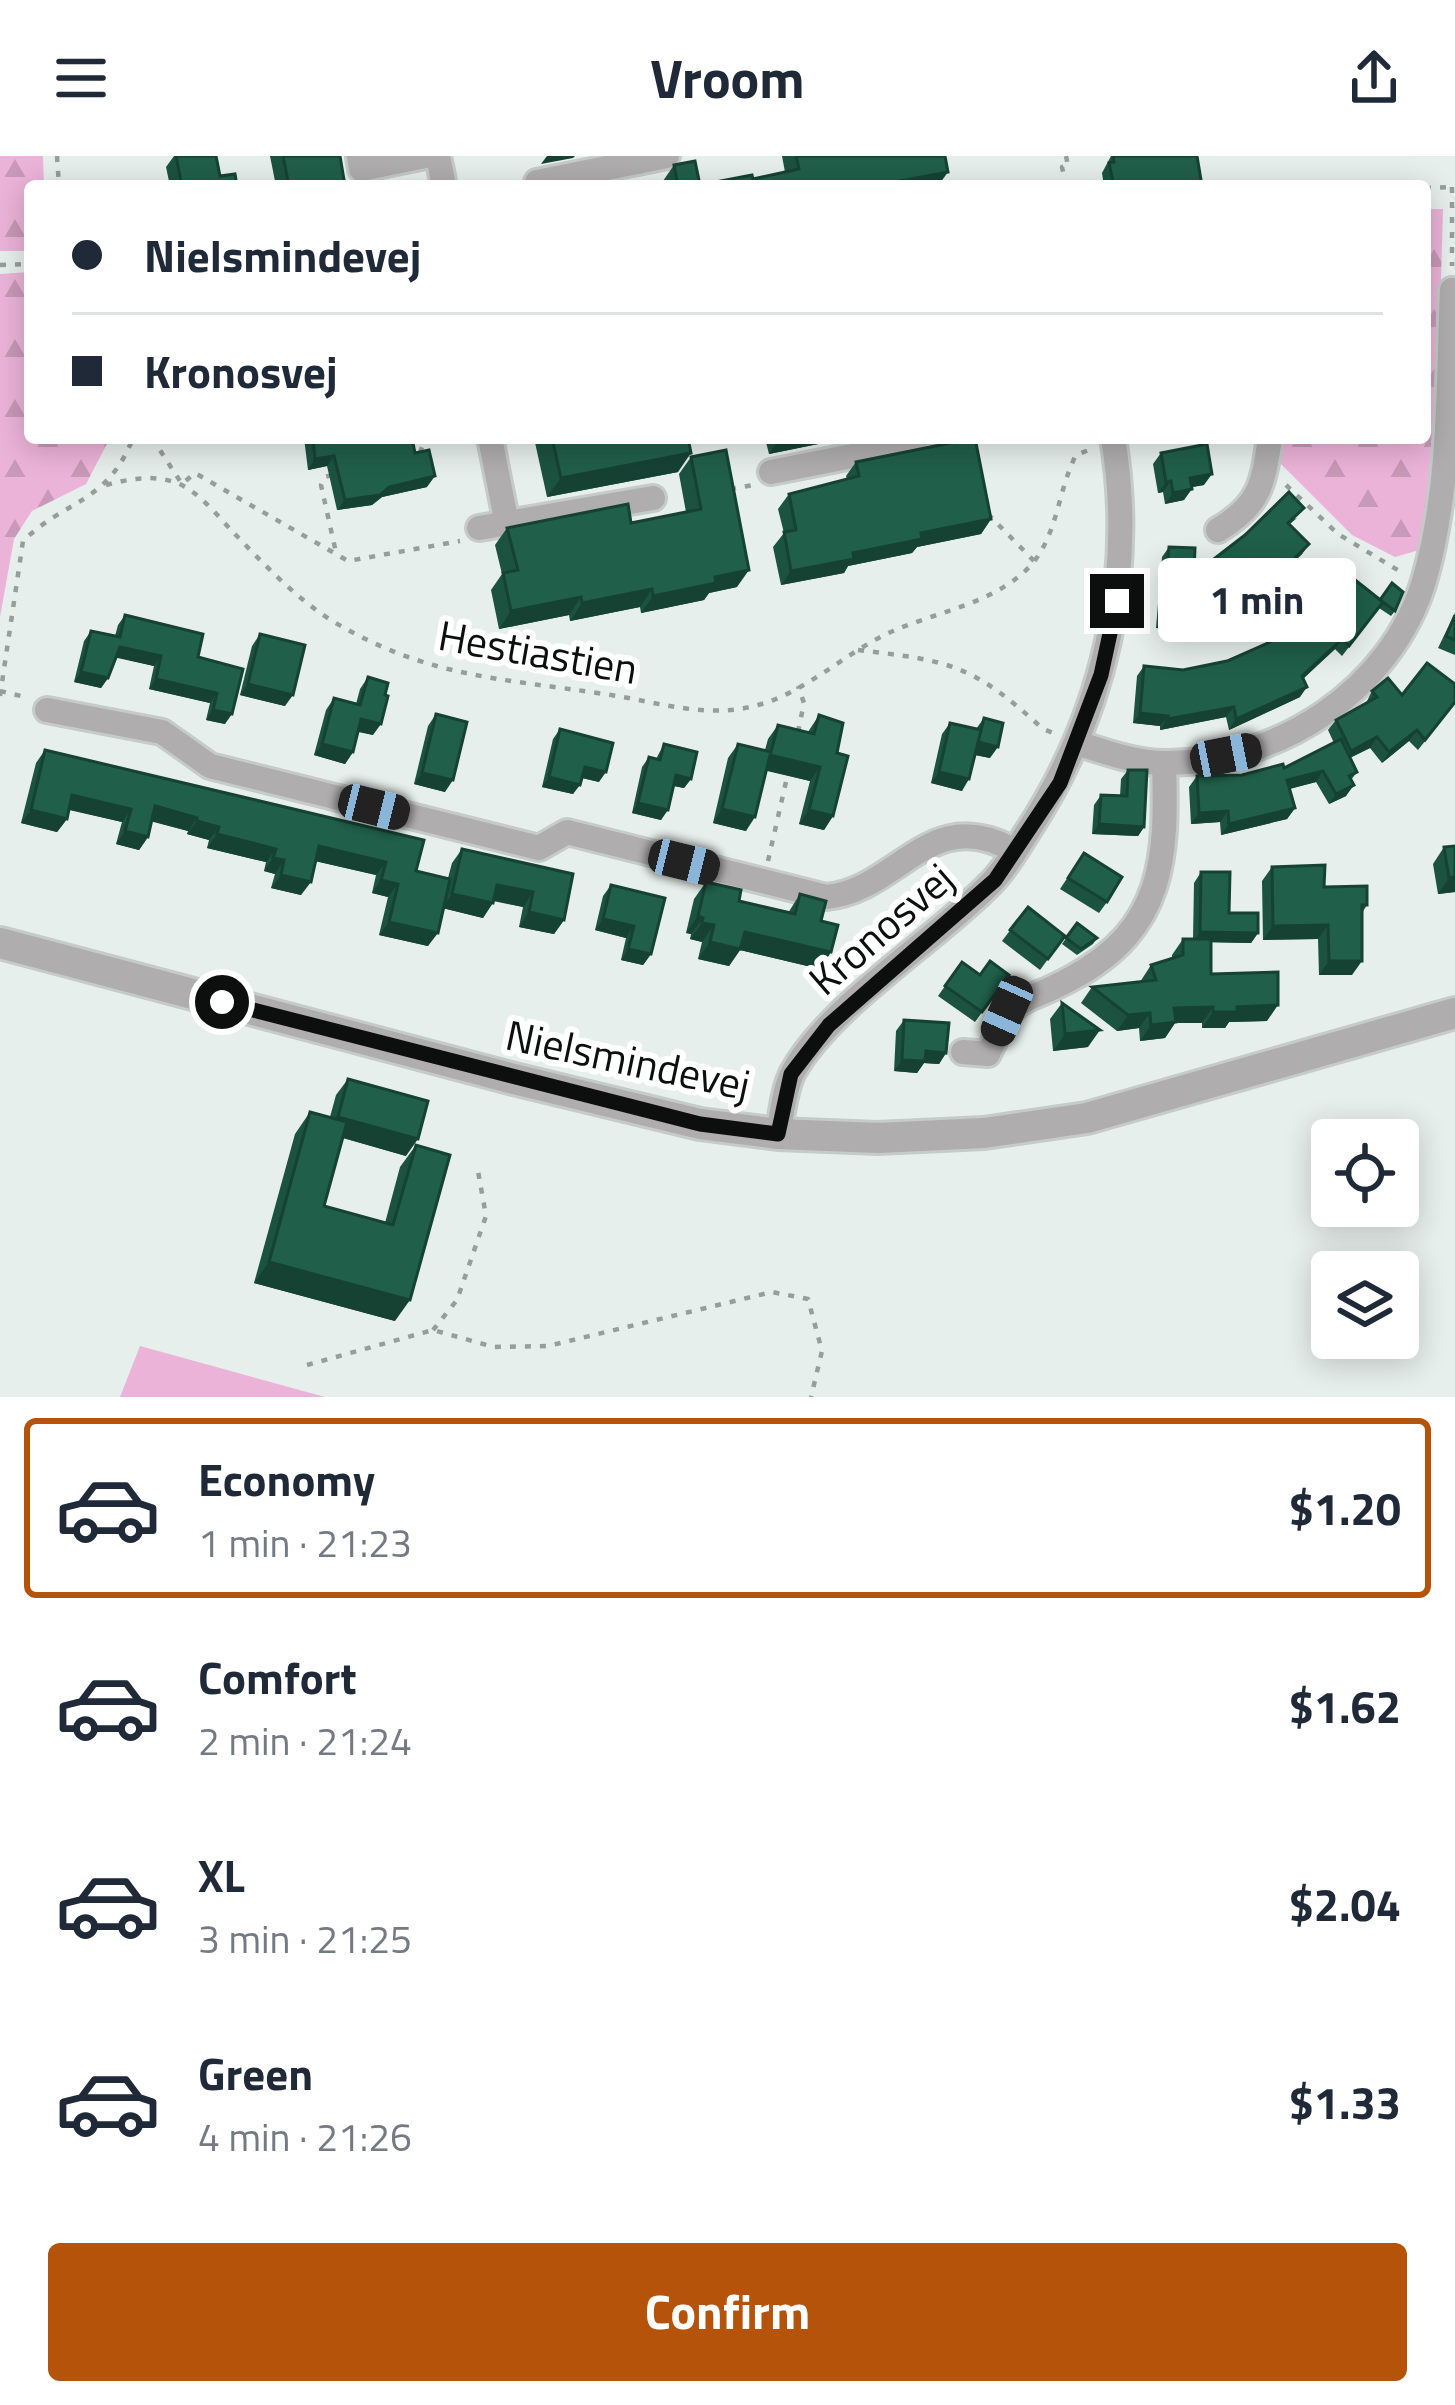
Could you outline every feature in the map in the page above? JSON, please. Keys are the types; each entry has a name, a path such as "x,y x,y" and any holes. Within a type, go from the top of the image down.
{"street":[{"path":"376,169 425,156"},
{"path":"546,180 667,156"},
{"path":"1077,742 1164,764 1254,750 1331,710 1385,655 1423,584 1438,523 1453,290"},
{"path":"491,444 507,524"},
{"name":"Kronosvej","path":"778,1134 791,1074 829,1025 995,880 1060,783 1101,675 1117,601 1120,536 1113,444"},
{"path":"1218,530 1246,514 1263,479 1269,444"},
{"path":"771,472 856,447"},
{"path":"479,528 653,498"},
{"name":"Kronosvej","path":"47,710 162,732 210,766 539,848 567,832 826,897 846,895 928,844 950,836 995,840 1015,851"},
{"path":"963,1052 988,1054 1007,1011 1024,998 1070,980 1126,936 1146,907 1160,873 1166,838 1164,764"},
{"name":"Nielsmindevej","path":"0,943 537,1085 700,1124 778,1134 878,1138 984,1133 1087,1118 1185,1094 1455,1013"}],"path":[{"path":"1065,180 1066,156"},
{"path":"1453,187 1453,290"},
{"path":"0,696 23,541 41,524 106,485 131,444"},
{"name":"Hestiastien","path":"156,444 182,484 281,581 330,620 383,648 442,670 691,710 723,711 760,705 893,631 1014,581 1034,561 1051,531 1076,455 1105,444"},
{"path":"421,444 421,457"},
{"path":"1266,464 1338,534 1423,584"},
{"path":"106,485 155,478 182,484 195,472 348,561 466,540 479,528"},
{"path":"337,557 321,485 325,477 343,472"},
{"path":"718,491 756,484 771,472"},
{"path":"979,498 990,518 1034,561"},
{"path":"857,650 935,659 979,676 1043,729 1077,742"},
{"path":"797,736 804,703 798,686"},
{"path":"762,881 792,756"},
{"path":"433,1330 457,1300 486,1216 478,1171"},
{"path":"307,1365 433,1330 494,1347 548,1346 772,1292 808,1299 822,1352 811,1397"}],"green space":[{"path":"0,156 43,156 44,180 24,180 24,251 0,251"},
{"path":"1431,209 1443,209 1439,347 1423,549 1395,557 1352,535 1278,461 1278,444 1431,444"},
{"path":"24,272 24,444 107,444 86,484 32,511 14,539 0,617 0,274"},
{"path":"140,1346 325,1397 120,1397"}],"building":[{"path":"176,156 216,156 220,176 235,174 236,180 181,180"},
{"path":"283,156 340,156 344,180 288,180"},
{"path":"796,156 945,156 948,172 906,180 726,180 799,169"},
{"path":"1113,156 1197,156 1201,180 1113,180 1109,163 1114,162"},
{"path":"695,161 699,180 677,180 674,165"},
{"path":"314,444 413,444 415,453 429,450 435,476 389,487 380,495 345,500 334,456 315,459"},
{"path":"553,444 689,444 691,453 561,478"},
{"path":"945,444 976,444 991,519 921,533 922,539 853,553 854,559 791,571 784,532 796,530 789,494 859,476 856,462"},
{"path":"1207,444 1212,474 1190,478 1192,489 1173,493 1161,453"},
{"path":"726,450 749,570 715,577 716,583 653,596 652,589 511,611 503,573 518,570 507,528 628,504 631,523 701,509 691,457"},
{"path":"1289,492 1304,508 1288,523 1309,544 1246,606 1210,562"},
{"path":"1169,547 1195,548 1192,619 1163,618"},
{"path":"1340,568 1383,602 1349,646 1342,639 1302,676 1307,687 1236,719 1234,707 1167,719 1140,713 1144,666 1183,670 1227,661 1270,642 1314,601"},
{"path":"1392,583 1403,592 1395,611 1380,600"},
{"path":"125,615 203,634 198,657 243,669 232,714 213,710 217,693 156,679 161,656 120,647 108,678 81,672 91,631 120,637"},
{"path":"1455,615 1455,640 1446,636"},
{"path":"260,634 305,645 293,695 248,684"},
{"path":"1427,663 1455,684 1455,702 1425,740 1417,730 1389,752 1377,737 1351,751 1336,720 1377,697 1372,691 1388,678 1402,695"},
{"path":"368,677 388,683 381,724 361,719 353,752 322,744 334,698 360,705"},
{"path":"436,714 467,722 453,780 422,773"},
{"path":"819,715 843,723 837,753 848,756 833,816 809,810 820,767 770,755 755,817 722,809 738,744 771,752 778,725 814,734"},
{"path":"984,718 1003,723 998,747 978,742"},
{"path":"950,723 981,730 969,779 939,772"},
{"path":"560,729 613,743 606,772 585,767 580,785 549,777"},
{"path":"1341,739 1357,772 1349,776 1354,785 1336,794 1323,771 1287,780 1295,808 1229,824 1228,811 1199,813 1197,776 1242,775 1283,764 1284,768"},
{"path":"664,744 697,752 691,779 676,775 668,810 638,803 649,757 660,760"},
{"path":"45,750 424,840 416,871 450,879 438,933 389,922 398,884 381,880 386,862 319,846 311,882 281,875 284,860 273,858 276,849 217,834 219,827 155,806 148,837 125,831 131,809 72,795 67,819 31,810"},
{"path":"1128,770 1147,770 1144,827 1099,824 1101,795 1127,796"},
{"path":"1455,846 1455,877 1449,878 1444,847"},
{"path":"462,849 573,874 564,920 529,912 533,892 497,885 493,903 452,894"},
{"path":"1084,853 1122,877 1107,902 1068,878"},
{"path":"1325,865 1324,887 1367,886 1367,905 1362,905 1362,961 1329,961 1328,925 1273,926 1272,867"},
{"path":"1201,872 1230,872 1229,913 1258,913 1258,933 1200,932"},
{"path":"706,882 741,890 739,901 795,914 800,894 826,901 821,921 838,925 831,952 745,932 740,949 710,942 714,925 702,923 698,916"},
{"path":"611,885 665,898 651,954 628,949 634,926 603,919"},
{"path":"1028,907 1065,936 1048,959 1010,930"},
{"path":"1077,923 1097,938 1081,949 1066,938"},
{"path":"1183,939 1211,939 1211,974 1278,972 1278,1005 1237,1007 1237,1012 1174,1008 1176,1022 1151,1025 1150,1013 1128,1015 1092,987 1156,980 1151,965 1183,955"},
{"path":"990,961 1009,975 982,1012 945,986 962,962 980,975"},
{"path":"1062,1003 1100,1030 1065,1034"},
{"path":"904,1020 949,1023 946,1053 926,1051 925,1061 902,1060"},
{"path":"348,1079 428,1101 418,1139 338,1117"},
{"path":"310,1112 347,1122 324,1206 393,1225 416,1145 450,1155 410,1300 269,1262"}],"route":[{"path":"222,1002 700,1124 778,1134 791,1074 829,1025 995,880 1060,783 1101,675 1117,601"}]}
